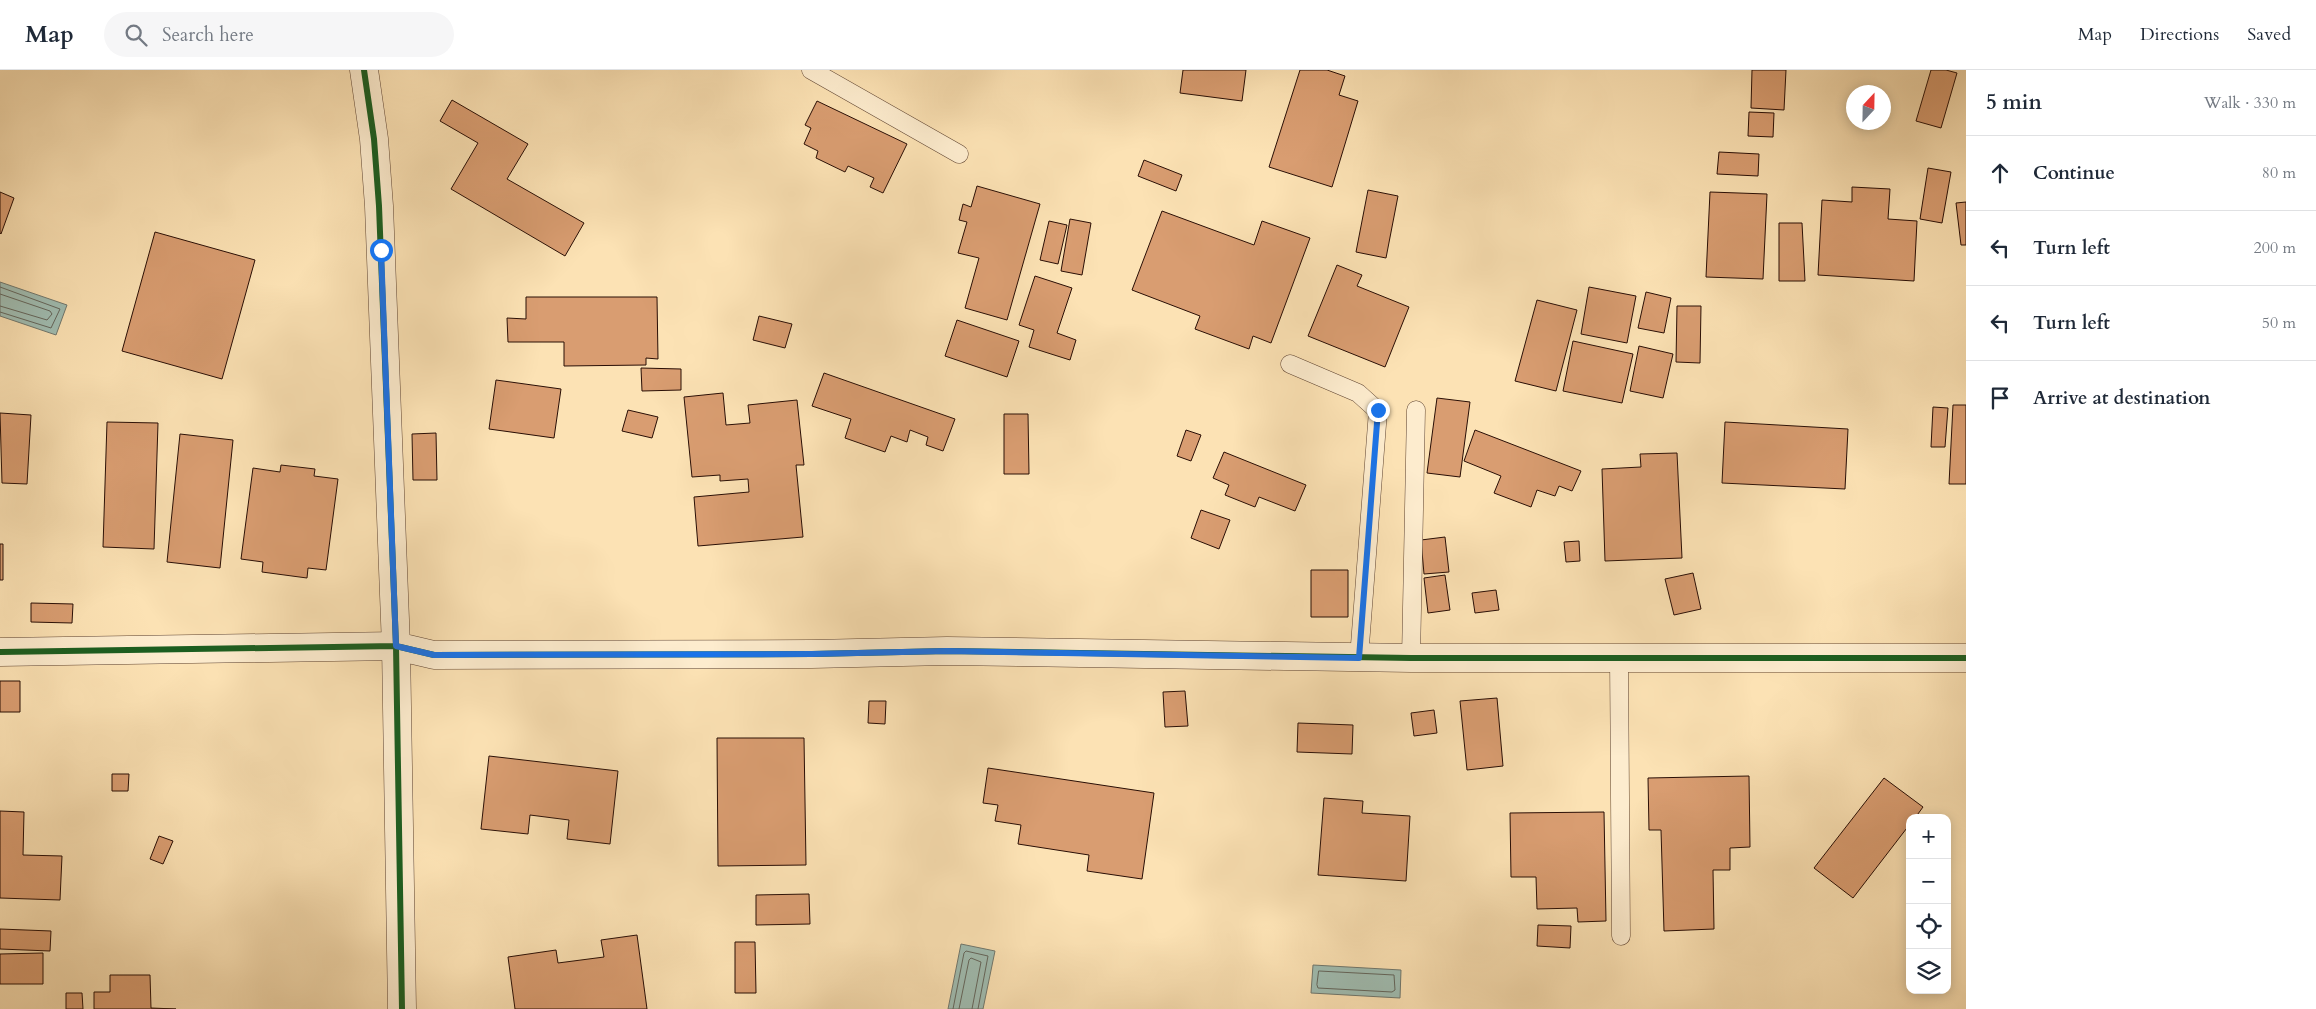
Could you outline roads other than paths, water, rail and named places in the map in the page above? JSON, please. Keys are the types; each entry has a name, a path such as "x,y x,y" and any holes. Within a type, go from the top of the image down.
{"street":[{"path":"364,70 374,139 379,206 396,646 402,1009"},
{"path":"0,652 396,646 434,655 812,654 947,651 1359,658 1619,657 1843,660 1966,658"}],"lane":[{"path":"811,70 959,154"},
{"path":"1290,364 1358,393 1378,410 1359,658"},
{"path":"1411,658 1416,410"},
{"path":"1619,657 1621,936"}],"water":[{"path":"0,282 67,305 56,335 0,316"},
{"path":"961,944 995,951 983,1009 948,1009"},
{"path":"1313,965 1401,970 1400,998 1311,993"}]}
